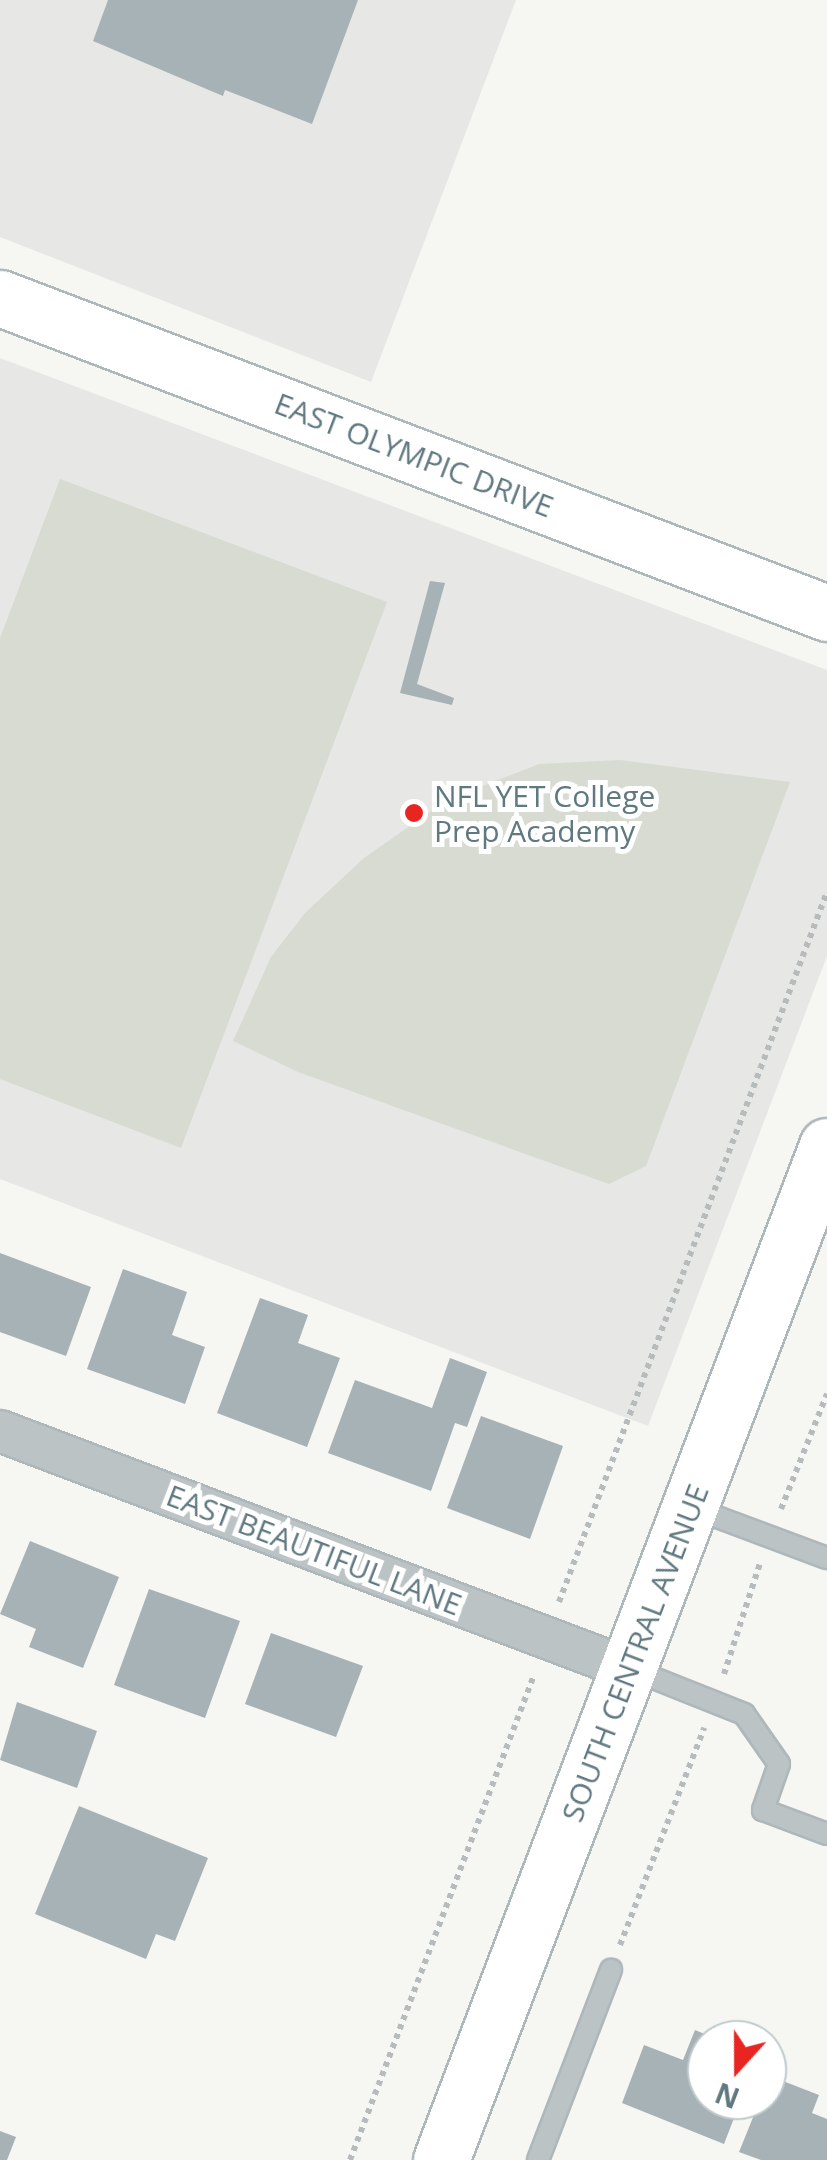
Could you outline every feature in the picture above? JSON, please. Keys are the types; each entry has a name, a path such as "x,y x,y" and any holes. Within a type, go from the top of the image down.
{"main road":[{"name":"EAST OLYMPIC DRIVE","path":"0,298 827,614"},
{"name":"SOUTH CENTRAL AVENUE","path":"442,2160 827,1146"}],"street":[{"name":"EAST BEAUTIFUL LANE","path":"0,1431 629,1668"}],"lane":[{"path":"690,1507 827,1558"},
{"path":"629,1668 744,1714 780,1764 763,1810 827,1834"},
{"path":"538,2160 611,1970"}],"path":[{"path":"350,2160 827,892"}],"shaded area":[{"path":"0,0 516,0 371,382 0,237"},
{"name":"NFL YET College Prep Academy","path":"0,358 827,670 827,956 648,1426 0,1179"},
{"path":"60,479 387,602 181,1148 0,1079 0,638"},
{"path":"620,760 790,782 646,1166 609,1184 298,1072 233,1041 271,957 305,913 364,858 447,800 539,764"}],"building":[{"path":"108,0 358,0 312,124 225,90 223,96 93,41"},
{"path":"430,581 445,583 417,684 454,698 452,705 400,693"},
{"path":"0,1253 91,1287 66,1356 0,1332"},
{"path":"123,1269 187,1292 172,1335 205,1347 185,1404 87,1369"},
{"path":"260,1298 308,1315 298,1343 340,1358 307,1447 217,1413"},
{"path":"450,1358 487,1372 467,1427 455,1423 431,1491 328,1453 355,1380 432,1408"},
{"path":"481,1416 563,1446 530,1539 447,1508"},
{"path":"30,1541 119,1577 83,1668 29,1647 36,1629 0,1614"},
{"path":"149,1589 240,1621 205,1718 114,1685"},
{"path":"271,1633 363,1666 336,1737 245,1704"},
{"path":"17,1702 97,1731 77,1788 0,1760"},
{"path":"79,1806 208,1858 175,1941 156,1934 146,1959 35,1914"},
{"path":"644,2045 683,2060 687,2050 687,2120 733,2120 724,2144 622,2103"},
{"path":"787,2083 819,2095 812,2113 827,2119 827,2160 761,2160 739,2152 752,2120 787,2120"},
{"path":"0,2131 16,2137 7,2160 0,2160"}],"place":[{"name":"NFL YET College Prep Academy","path":"414,813"}]}
